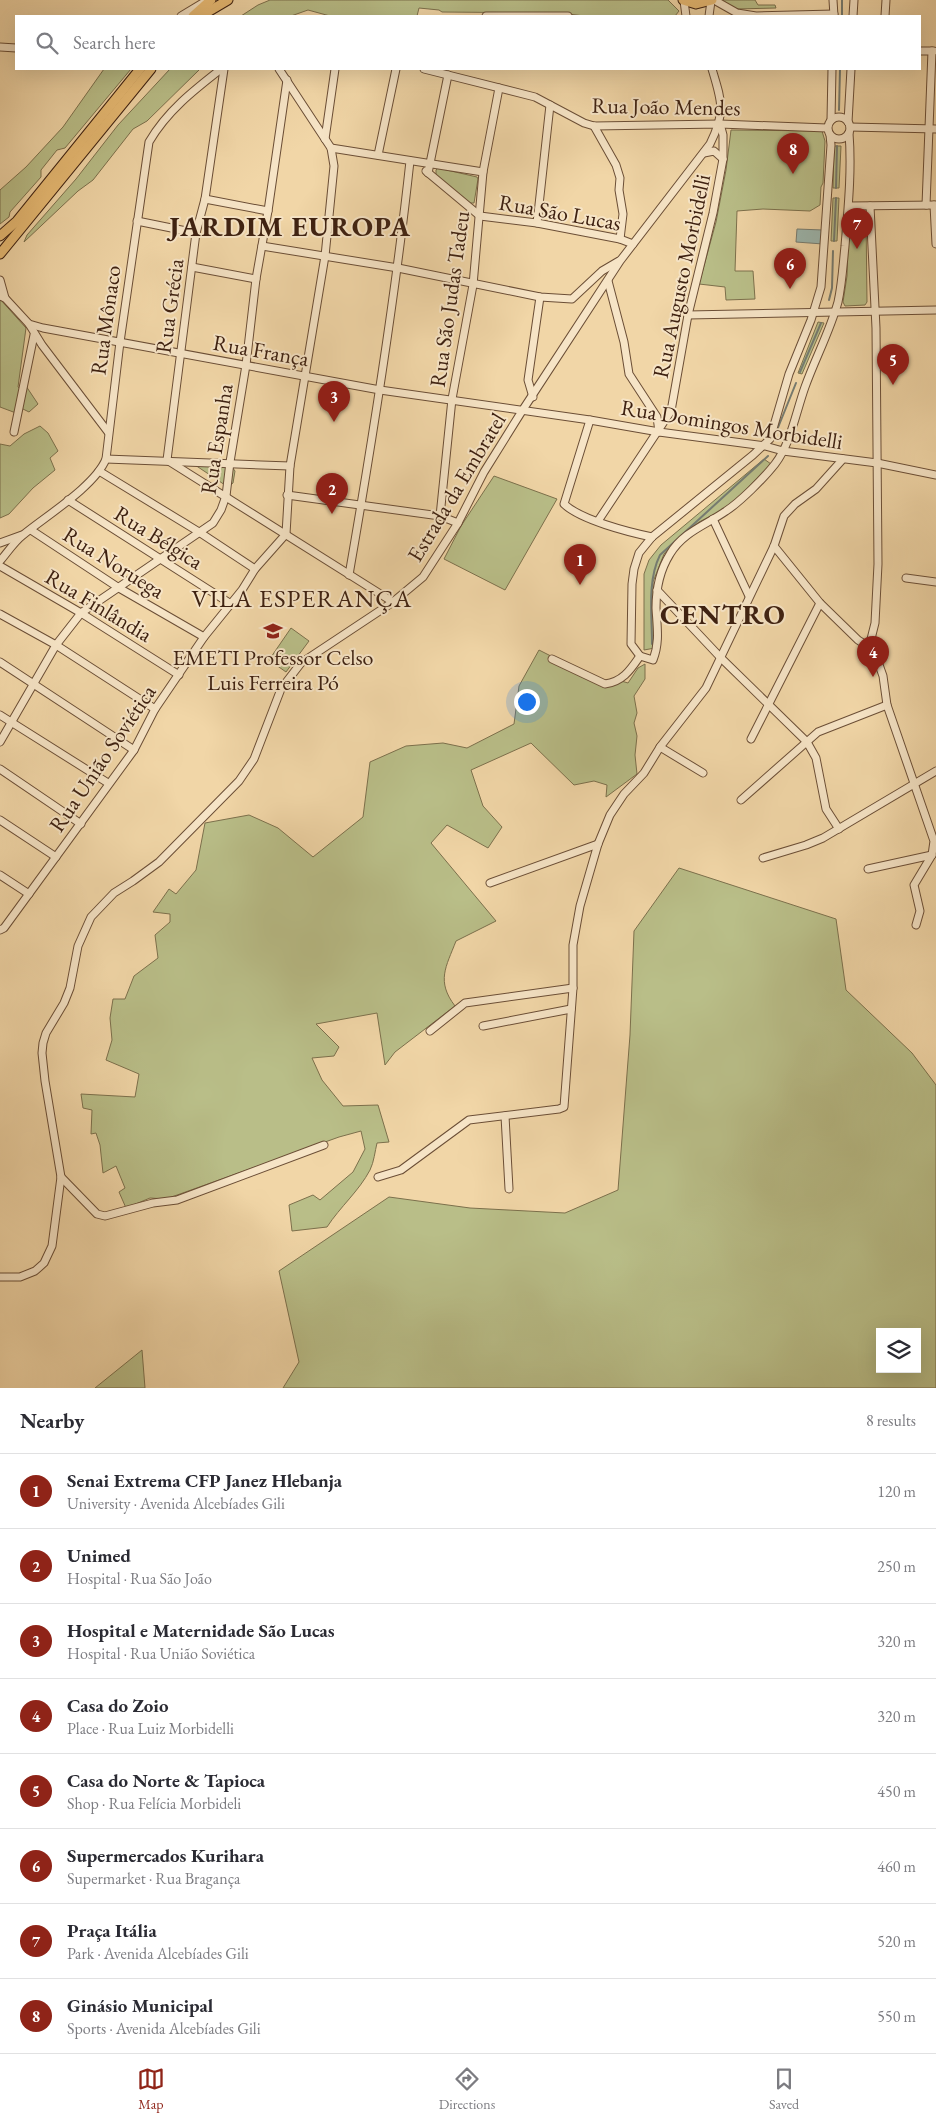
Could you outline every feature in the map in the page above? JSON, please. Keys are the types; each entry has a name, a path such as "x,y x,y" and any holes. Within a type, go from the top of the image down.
{"main road":[{"path":"194,15 209,0"},
{"path":"203,15 228,0"},
{"path":"683,1 696,4 712,0"},
{"path":"0,236 17,221 139,70"},
{"path":"0,254 150,70"}],"street":[{"path":"183,15 209,0"},
{"path":"709,15 712,0 737,13 750,15"},
{"path":"833,0 834,15"},
{"path":"853,15 854,0"},
{"path":"885,15 886,0"},
{"path":"683,1 685,15"},
{"path":"0,47 15,48"},
{"path":"921,51 934,51 932,205 936,244"},
{"name":"Rua Mônaco","path":"0,561 22,535 68,500 99,471 106,459 120,342 149,142 156,130 188,94 222,70"},
{"name":"Rua Grécia","path":"167,460 196,234 205,199 223,70"},
{"path":"280,70 331,148 334,166 325,256 290,466 286,534"},
{"path":"325,139 335,70"},
{"path":"378,155 396,70"},
{"name":"Rua João Mendes","path":"430,70 535,97 584,124 594,126 720,124 827,128"},
{"name":"Rua Augusto Morbidelli","path":"598,521 671,412 688,314 713,213 723,159 723,135 720,124 722,111 712,70"},
{"path":"832,70 831,120 827,128 831,145 822,277 814,312 790,374 770,439 764,446 652,537 639,553 632,584 632,644 640,656 653,660 657,649 659,639 657,590 661,571 670,552 680,541 699,526 736,503 774,464 783,451 807,380 835,312 841,289 849,206 851,70"},
{"path":"428,173 448,75"},
{"name":"Rua Espanha","path":"0,742 56,645 81,613 159,558 213,523 221,510 226,496 246,365 256,279 287,80"},
{"name":"Rua São Judas Tadeu","path":"440,516 452,399 473,285 482,172 499,88"},
{"path":"537,223 550,105"},
{"path":"831,120 840,117 849,128"},
{"name":"Estrada da Embratel","path":"0,1278 20,1277 35,1271 44,1263 49,1254 54,1235 61,1177 45,1081 42,1053 43,1043 46,1033 64,1003 70,988 78,946 88,922 114,893 133,882 159,862 239,781 254,759 281,689 301,663 393,602 423,576 458,523 484,472 522,411 533,397 620,260 704,153 720,124"},
{"path":"594,126 616,165 620,178 619,190 623,214 620,239"},
{"path":"849,128 932,129"},
{"path":"830,135 840,139 849,128"},
{"path":"331,148 482,172"},
{"path":"704,153 714,151 723,159"},
{"path":"349,575 398,268 410,161"},
{"path":"420,163 428,173 480,216"},
{"path":"205,199 268,211"},
{"path":"849,206 932,205"},
{"path":"870,206 874,310 878,564 875,623 870,647"},
{"name":"Rua São Lucas","path":"480,216 537,223 620,239 633,244"},
{"path":"137,222 196,234"},
{"path":"262,246 398,268 473,285 540,297 572,299 602,272 620,260"},
{"path":"192,267 256,279"},
{"path":"0,280 2,297 29,324 34,335 108,432"},
{"path":"608,281 624,342 628,374 657,417 659,432"},
{"path":"533,397 528,380 540,297"},
{"path":"688,314 936,310"},
{"name":"Rua França","path":"29,324 380,390 452,399 522,411"},
{"path":"14,432 34,335"},
{"name":"Rua Domingos Morbidelli","path":"522,411 764,446 783,451 877,463 936,475"},
{"path":"590,420 564,504 570,510 617,529 652,537"},
{"path":"106,459 230,462 290,466"},
{"path":"378,1177 401,1170 469,1120 564,1107 573,988 573,945 580,906 598,844 610,814 624,794 644,773 660,747 706,688 774,546 784,516 788,510 816,489 843,459"},
{"path":"167,460 393,602"},
{"path":"99,471 199,532 255,570"},
{"path":"287,495 440,516 458,523"},
{"name":"Rua Bélgica","path":"68,500 231,604"},
{"path":"713,519 749,596"},
{"name":"Rua Noruega","path":"31,530 119,588 204,637"},
{"name":"Rua União Soviética","path":"0,930 4,928 81,824 108,783 134,750 155,709 204,637 255,570 286,534"},
{"path":"0,543 22,535"},
{"path":"774,546 820,603 858,640 870,647 877,659 883,676 887,705 934,841 932,855 914,885 920,911 916,925"},
{"name":"Rua Finlândia","path":"0,566 81,613 179,675"},
{"path":"906,578 936,582"},
{"path":"657,590 721,658 807,742 816,758 826,809 839,829"},
{"path":"751,739 820,603"},
{"path":"0,614 56,645 155,709"},
{"path":"552,659 605,684 612,683 626,676 640,656"},
{"path":"0,662 134,750"},
{"path":"740,800 818,732 887,705"},
{"path":"0,715 108,783"},
{"path":"660,747 703,772"},
{"path":"0,769 81,824"},
{"path":"763,858 806,845 839,829 936,771"},
{"path":"0,820 56,857"},
{"path":"490,883 598,844"},
{"path":"868,869 932,855"},
{"path":"0,875 29,894"},
{"path":"430,1031 465,1003 573,988"},
{"path":"483,1026 571,1009"},
{"path":"505,1116 509,1189"},
{"path":"61,1177 97,1214 105,1216 153,1203 177,1200 324,1145"}],"green space":[{"path":"270,0 668,0 679,11 676,15 576,15 561,13 442,12 419,8 417,15 326,15 308,10 294,15 243,15"},
{"path":"722,0 755,0 758,5 775,5 776,8 736,9"},
{"path":"103,70 130,70 65,148 57,150 41,170 41,177 10,212 9,217 0,224 0,190 26,167 63,127"},
{"path":"169,70 199,70 147,121 133,129 93,180 78,191 24,242 27,235 76,179 118,125"},
{"path":"731,130 822,131 825,141 820,205 810,211 763,209 737,211 735,271 753,271 755,299 726,300 725,287 699,284 716,222 726,170"},
{"path":"834,146 841,146 839,188 833,188"},
{"path":"438,168 477,177 474,203 469,203 436,175"},
{"path":"833,198 839,198 837,241 831,241"},
{"path":"861,211 866,217 867,302 865,305 845,306 843,302 847,276 849,216 851,212"},
{"path":"0,299 26,328 18,387 22,390 26,386 38,404 29,412 21,408 16,413 0,407"},
{"path":"818,322 824,323 802,374 798,373"},
{"path":"40,426 48,433 58,451 50,458 55,470 33,488 9,514 0,518 0,444 10,446 24,434"},
{"path":"764,459 771,464 729,507 699,522 673,543 664,554 653,582 655,648 644,650 644,574 649,560 661,545"},
{"path":"195,465 232,467 235,471 233,483 228,487"},
{"path":"494,476 557,499 505,590 444,559 461,526"},
{"path":"291,628 309,641 286,672 269,660"},
{"path":"539,650 602,682 618,680 628,683 638,668 645,664 645,679 634,696 637,713 634,723 637,736 635,755 637,774 606,797 607,785 594,781 574,785 531,743 471,770 483,806 502,827 488,848 447,825 431,843 496,921 456,941 446,966 444,981 449,997 455,1006 395,1052 385,1065 377,1013 316,1024 339,1047 334,1056 312,1058 322,1080 343,1106 378,1105 389,1142 377,1143 366,1178 327,1227 292,1231 289,1205 313,1195 320,1200 353,1172 365,1149 361,1131 339,1137 166,1199 150,1198 126,1208 119,1192 125,1188 116,1166 103,1173 100,1145 96,1133 91,1134 92,1110 83,1108 81,1094 135,1097 139,1074 106,1060 112,1040 110,1018 113,999 125,999 134,976 158,958 155,935 170,922 170,914 153,912 169,889 176,894 196,870 205,823 249,815 278,828 313,857 363,817 370,762 406,746 443,743 467,748 514,724 519,686"},
{"path":"679,868 836,919 846,990 912,1053 936,1085 936,1388 283,1388 299,1362 279,1271 389,1197 470,1208 565,1213 618,1190 630,1035 634,931"},
{"path":"142,1350 145,1388 95,1388"}],"water":[{"path":"797,229 823,230 823,244 796,242"}],"waterway":[{"path":"842,0 842,15"},
{"path":"839,110 840,70"},
{"path":"836,188 837,146"},
{"path":"834,241 836,198"},
{"path":"829,300 832,288 833,251"},
{"path":"800,372 821,323"},
{"path":"775,435 796,383"},
{"path":"652,644 652,587 653,576 660,555 768,456"}],"place":[{"name":"Ginásio Municipal","path":"793,174"},
{"name":"Praça Itália","path":"857,249"},
{"name":"Supermercados Kurihara","path":"790,289"},
{"name":"Casa do Norte & Tapioca","path":"893,385"},
{"name":"Hospital e Maternidade São Lucas","path":"334,422"},
{"name":"Unimed","path":"332,514"},
{"name":"Senai Extrema CFP Janez Hlebanja","path":"580,585"},
{"name":"EMETI Professor Celso Luis Ferreira Pó","path":"273,631"},
{"name":"Casa do Zoio","path":"873,677"}],"district":[{"name":"JARDIM EUROPA","path":"290,226"},
{"name":"VILA ESPERANÇA","path":"302,598"},
{"name":"CENTRO","path":"723,614"}]}
